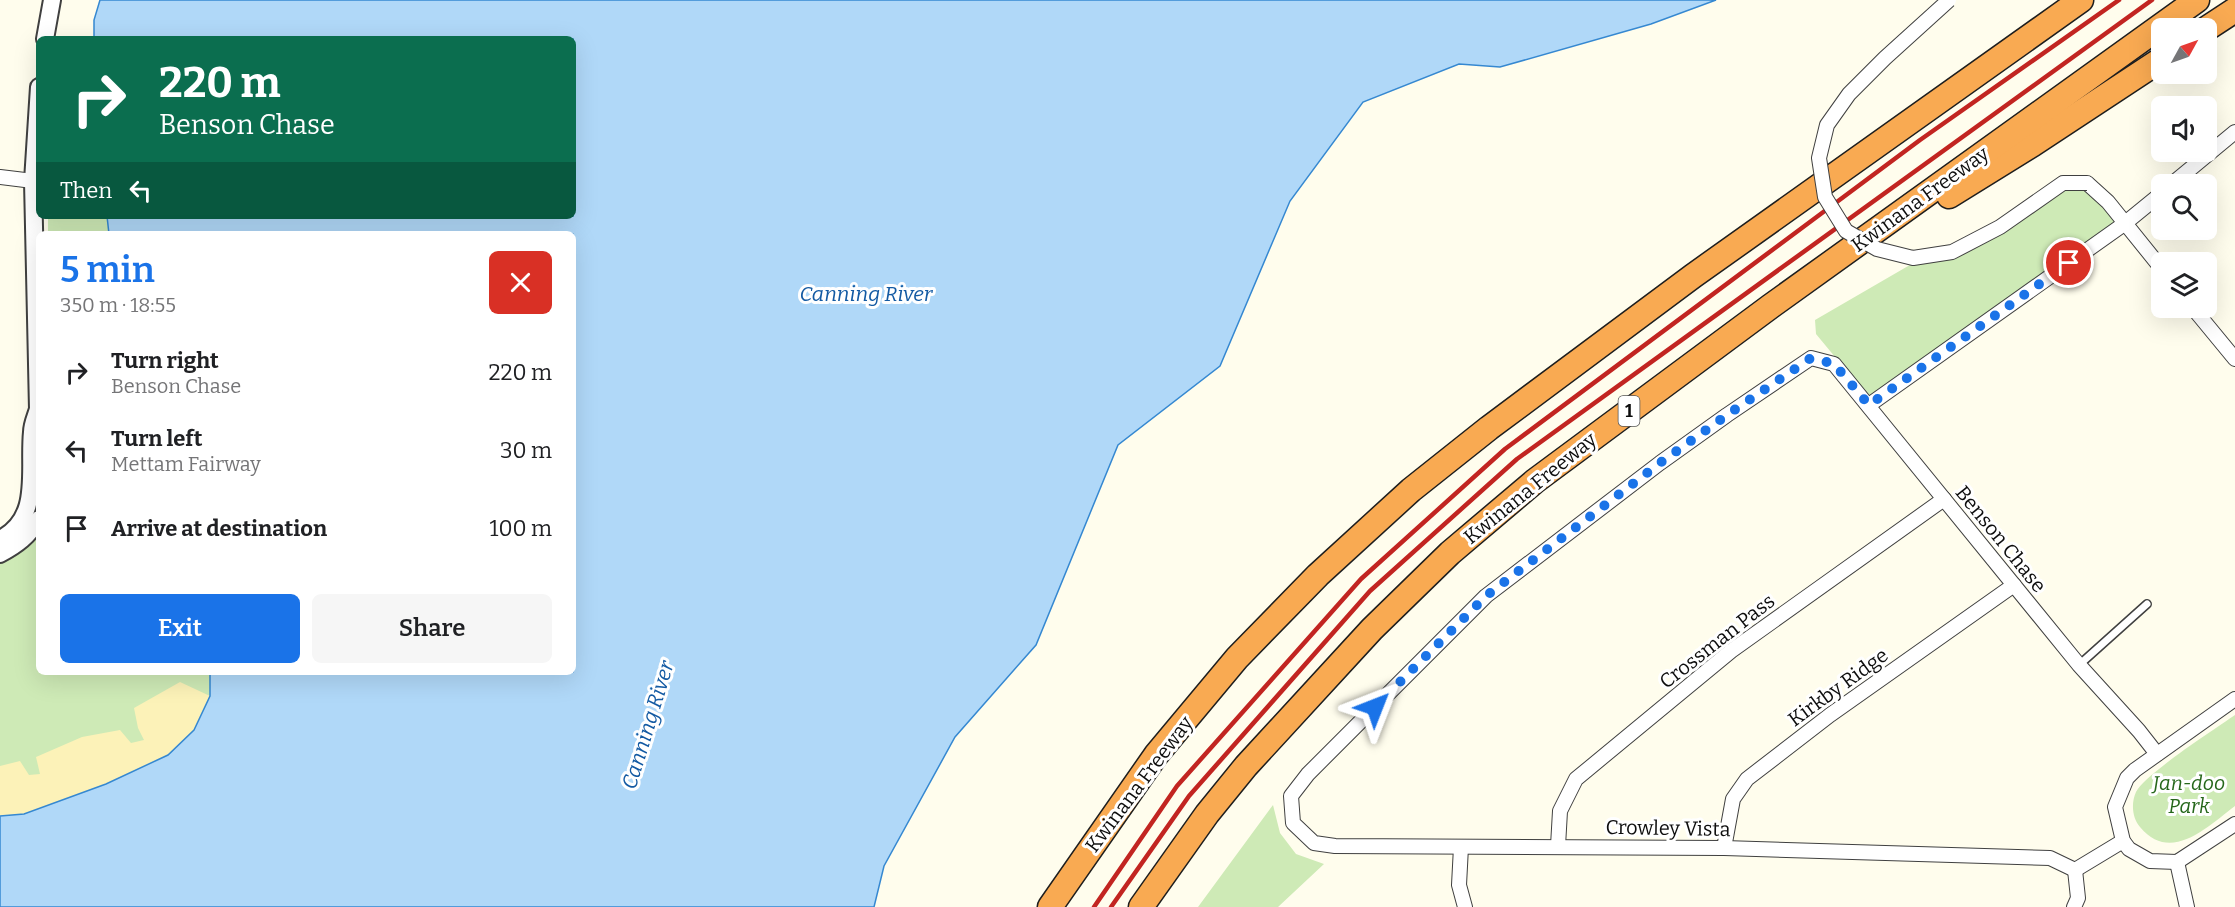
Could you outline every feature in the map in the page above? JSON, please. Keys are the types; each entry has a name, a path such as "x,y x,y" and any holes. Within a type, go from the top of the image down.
{"highway":[{"path":"2041,29 2073,0"},
{"name":"Kwinana Freeway","path":"1050,907 1156,755 1237,658 1318,575 1411,490 1489,428 1693,276 2081,0"},
{"name":"Kwinana Freeway","path":"1141,907 1207,814 1246,766 1372,629 1450,553 1534,481 1771,306 2197,0"},
{"path":"2217,22 2235,10"},
{"name":"1","path":"1771,306 2033,144 2151,66"}],"street":[{"path":"46,36 52,0"},
{"path":"1949,0 1849,94 1827,125 1819,158 1825,197 1846,231 1878,249 1913,258 1952,252 2000,227 2063,183 2087,183 2108,202 2151,256"},
{"path":"2184,174 2235,132"},
{"path":"36,134 33,181 36,296"},
{"path":"0,177 33,181"},
{"path":"1869,405 2124,224 2151,202"},
{"path":"2201,318 2235,359"},
{"name":"Benson Chase","path":"1292,796 1308,774 1486,596 1660,463 1811,358 1834,364 2079,665 2157,754"},
{"path":"0,539 18,526 33,488 32,430 36,419"},
{"name":"Crossman Pass","path":"1558,846 1560,812 1576,779 1731,651 1944,499"},
{"path":"0,554 31,533 36,524"},
{"name":"Kirkby Ridge","path":"1724,848 1733,799 1747,779 1830,715 2014,585"},
{"path":"2235,699 2135,770 2121,789 2115,807 2123,840 2128,849 2150,861 2177,862 2235,824"},
{"name":"Crowley Vista","path":"1292,796 1293,823 1314,843 1335,846 1724,848 2050,858 2075,870"},
{"path":"2074,907 2078,898 2075,870 2123,840"},
{"path":"1461,847 1458,885 1465,907"},
{"path":"2177,862 2187,907"}],"lane":[{"path":"2079,665 2146,604"}],"green space":[{"path":"2066,189 2088,190 2105,206 2117,223 1869,398 1816,334 1815,320 1915,262 1954,257"},
{"path":"48,219 107,219 109,231 48,231"},
{"path":"36,507 36,675 210,675 210,695 194,730 0,816 0,544 27,532"},
{"name":"Jan-doo Park","path":"2235,715 2235,806 2201,832 2189,838 2176,842 2164,842 2152,838 2135,819 2133,806 2136,792 2152,774 2166,763"},
{"path":"1273,805 1280,833 1296,854 1324,864 1278,907 1198,907"}],"sand":[{"path":"180,682 210,696 194,730 168,755 106,784 24,814 0,816 0,766 20,761 29,775 40,774 36,757 82,737 120,730 131,743 144,740 138,728 134,708"}],"water":[{"name":"Canning River","path":"100,0 1716,0 1651,24 1500,67 1459,64 1363,102 1290,201 1220,366 1118,445 1036,645 955,737 884,866 874,907 0,907 0,816 24,814 106,784 168,755 194,730 210,696 210,675 576,675 576,231 109,231 107,219 576,219 576,36 94,36 94,20"}],"railway":[{"path":"1094,907 1177,786 1361,579 1505,449 1920,140 2119,0"},
{"path":"1111,907 1189,796 1370,591 1517,459 2152,0"}],"route":[{"path":"1375,707 1486,596 1660,463 1811,358 1834,364 1869,405 2069,263"}]}
